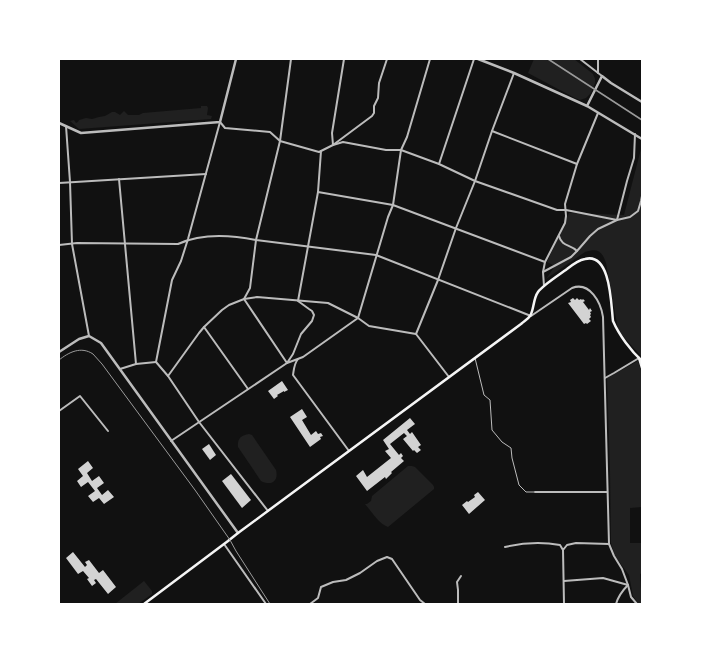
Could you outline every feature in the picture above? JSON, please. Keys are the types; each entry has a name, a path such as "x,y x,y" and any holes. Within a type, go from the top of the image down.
{"main road":[{"path":"144,604 515,328 530,316 538,292 579,261 586,258 591,258 600,262 605,270 607,278 613,322 621,336 642,361"},
{"path":"638,358 642,368"}],"street":[{"path":"156,362 172,280 181,261 188,239 236,59"},
{"path":"244,299 250,288 256,240 280,141 291,59"},
{"path":"333,145 332,133 344,59"},
{"path":"220,122 225,128 270,132 280,141 321,152 333,145 372,116 374,113 374,106 378,98 379,83 387,59"},
{"path":"171,441 287,363 303,357 358,318 376,255 393,204 401,150 407,137 430,59"},
{"path":"439,164 474,59"},
{"path":"478,59 514,73 587,106 642,139"},
{"path":"580,59 611,83 642,102"},
{"path":"598,59 598,73"},
{"path":"416,334 438,280 514,73"},
{"path":"587,106 602,76"},
{"path":"544,286 542,272 545,262 565,223 565,204 577,164 598,112"},
{"path":"59,123 81,134 220,122"},
{"path":"66,126 72,244 89,336"},
{"path":"492,130 577,164"},
{"path":"617,220 634,158 635,134"},
{"path":"333,145 343,142 386,150 401,150 439,164 475,181 557,210 566,210 617,220"},
{"path":"298,301 318,192 321,152"},
{"path":"59,183 206,174"},
{"path":"119,179 136,364"},
{"path":"318,192 393,204 545,262"},
{"path":"542,272 571,257 598,229 617,220 630,217 638,211 642,196"},
{"path":"558,235 564,245 572,247 577,251"},
{"path":"59,245 77,243 178,244 188,239 217,236 242,237 376,255 530,316 576,286 589,290 596,298 602,311 609,544 614,556 622,568 631,597 637,604"},
{"path":"168,376 199,333 222,310 244,299 257,297 328,303 358,318 369,326 416,334 449,377"},
{"path":"244,299 287,363"},
{"path":"287,363 293,354 301,334 314,315 309,308 298,301"},
{"path":"204,327 248,389"},
{"path":"59,352 79,339 89,336 101,343 238,533"},
{"path":"299,358 296,362 293,375 350,451"},
{"path":"605,378 638,358"},
{"path":"120,369 136,364 156,362"},
{"path":"156,362 168,376 199,422 268,511"},
{"path":"59,411 80,396 108,431"},
{"path":"535,492 608,492"},
{"path":"224,544 266,604"},
{"path":"504,547 516,544 560,545 563,550 564,604"},
{"path":"563,550 567,545 609,544"},
{"path":"310,604 318,598 322,587 333,582 346,580 387,557 392,559 420,600 425,604"},
{"path":"458,604 457,582 461,576"},
{"path":"564,581 603,578 628,585"},
{"path":"616,604 623,590 628,585"}],"lane":[{"path":"475,357 484,395 490,400 492,430 502,442 511,448 519,485 526,492 535,492"}],"shaded area":[{"path":"534,59 574,59 593,74 595,83 591,93 586,98 580,100 528,73"},
{"path":"201,106 207,106 207,115 212,116 211,119 79,129 70,121 74,120 76,123 79,120 105,116 112,112 120,115 124,111 128,115 139,115 143,113 201,108"},
{"path":"642,145 642,357 618,329 606,263 601,253 593,250 585,252 546,279 555,266 547,262 569,213 624,215"},
{"path":"638,361 642,373 642,507 630,508 630,543 642,543 642,573 640,574 642,604 639,604 633,596 629,575 615,556 611,543 607,378"},
{"path":"249,434 252,435 276,470 277,474 273,482 268,483 261,481 238,447 240,438"},
{"path":"408,466 415,467 433,485 434,489 388,527 378,520 365,504 371,501 372,496"},
{"path":"144,581 152,591 152,594 138,604 115,604"}],"building":[{"path":"573,298 575,300 577,298 579,300 583,299 585,301 583,302 589,310 590,308 592,311 590,312 591,317 589,319 591,321 587,324 584,324 568,303 571,302 570,300"},
{"path":"282,381 288,390 277,395 278,396 274,399 268,391"},
{"path":"302,409 307,417 302,420 311,435 316,431 318,434 321,433 323,436 310,447 290,417"},
{"path":"410,418 415,424 407,430 410,434 412,432 421,445 418,447 421,450 417,453 414,450 413,451 403,439 407,436 404,433 390,444 399,455 401,453 403,456 401,458 404,461 391,472 392,473 386,479 385,477 367,491 356,476 363,470 367,477 391,458 385,451 389,449 383,440"},
{"path":"209,444 216,455 210,460 202,449"},
{"path":"88,461 93,468 87,473 92,481 99,476 104,483 97,488 102,495 108,490 114,497 104,504 99,498 93,502 88,496 95,491 88,482 81,487 77,481 83,476 78,469"},
{"path":"231,474 251,500 242,508 222,481"},
{"path":"478,492 485,500 469,514 462,505 475,497 474,495"},
{"path":"73,552 85,567 87,565 85,562 89,560 99,573 103,570 116,587 108,594 96,579 94,580 96,583 92,586 87,579 89,578 83,571 78,574 66,558"}],"tram line":[{"path":"59,360 71,352 84,350 93,354 102,364 195,490 230,540 270,604"}],"railway":[{"path":"548,59 642,120"}]}
